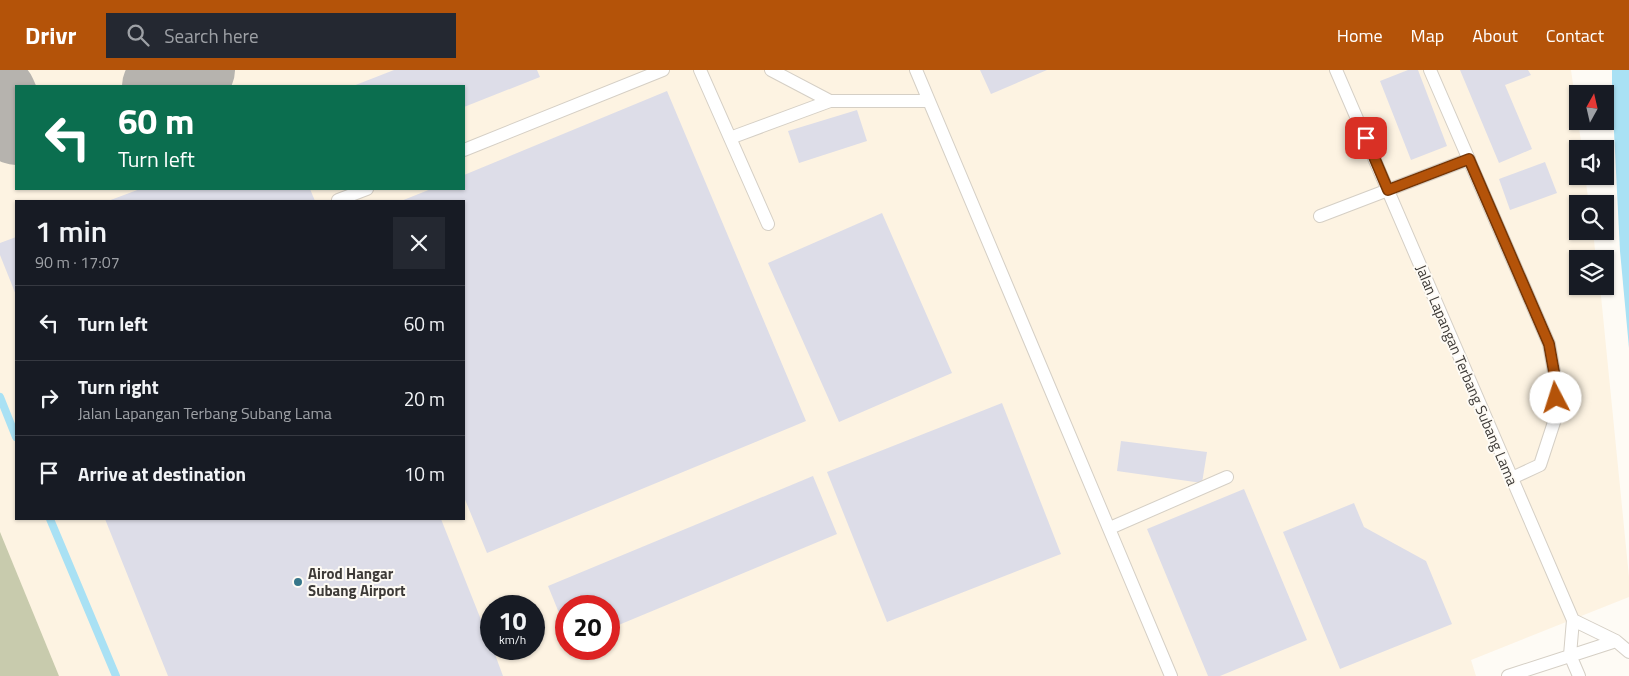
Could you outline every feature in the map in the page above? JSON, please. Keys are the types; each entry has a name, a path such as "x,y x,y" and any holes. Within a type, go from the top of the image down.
{"lane":[{"path":"465,150 663,70"},
{"path":"700,70 768,224"},
{"path":"771,70 830,101"},
{"path":"916,70 1171,676"},
{"name":"Jalan Lapangan Terbang Subang Lama","path":"1336,70 1572,620"},
{"path":"1430,70 1549,344 1556,383 1557,414 1540,465 1512,478"},
{"path":"730,138 830,101 930,101"},
{"path":"1320,216 1469,159"},
{"path":"338,200 364,190"},
{"path":"1110,528 1226,477"},
{"path":"1579,676 1570,654 1572,620 1616,641 1629,652"},
{"path":"1508,676 1570,654 1616,641"}],"shaded area":[{"path":"0,70 1571,70 1573,85 1569,85 1569,130 1579,130 1581,140 1569,140 1569,185 1586,185 1588,195 1569,195 1569,240 1594,240 1595,250 1569,250 1569,295 1601,295 1629,577 1629,597 1471,660 1476,676 0,676"}],"green space":[{"path":"0,532 59,676 0,676"}],"water":[{"path":"1612,70 1629,70 1629,348 1620,251 1614,130 1614,85 1612,85"}],"building":[{"path":"394,70 537,70 540,77 465,107 465,85 356,85"},
{"path":"980,70 1047,70 991,94"},
{"path":"1408,70 1418,70 1447,146 1411,160 1380,81"},
{"path":"1460,70 1528,70 1531,75 1505,85 1532,149 1499,163"},
{"path":"667,91 806,421 487,553 465,499 465,200 404,200 428,190 465,190 465,175"},
{"path":"857,110 867,141 799,163 788,131"},
{"path":"1545,162 1557,193 1510,210 1499,179"},
{"path":"137,190 310,190 315,200 111,200"},
{"path":"882,213 952,373 839,422 768,263"},
{"path":"15,237 15,292 0,255 0,243"},
{"path":"1002,403 1061,554 887,622 827,472"},
{"path":"1121,441 1207,452 1202,483 1117,471"},
{"path":"813,476 837,534 620,624 620,595 555,595 555,603 548,586"},
{"path":"1244,489 1307,640 1220,676 1208,676 1147,529"},
{"path":"1354,503 1364,527 1426,561 1452,624 1340,669 1283,532"},
{"name":"Airod Hangar Subang Airport","path":"105,520 441,520 480,617 480,660 497,660 503,676 168,676"}],"waterway":[{"path":"0,397 15,434"},
{"path":"50,520 116,676"}],"taxiway":[{"path":"161,85 199,70"},
{"path":"0,93 15,127"}],"place":[{"name":"Airod Hangar Subang Airport","path":"298,582"}],"route":[{"path":"1366,138 1388,190 1469,159 1549,344 1556,383 1556,398"}]}
